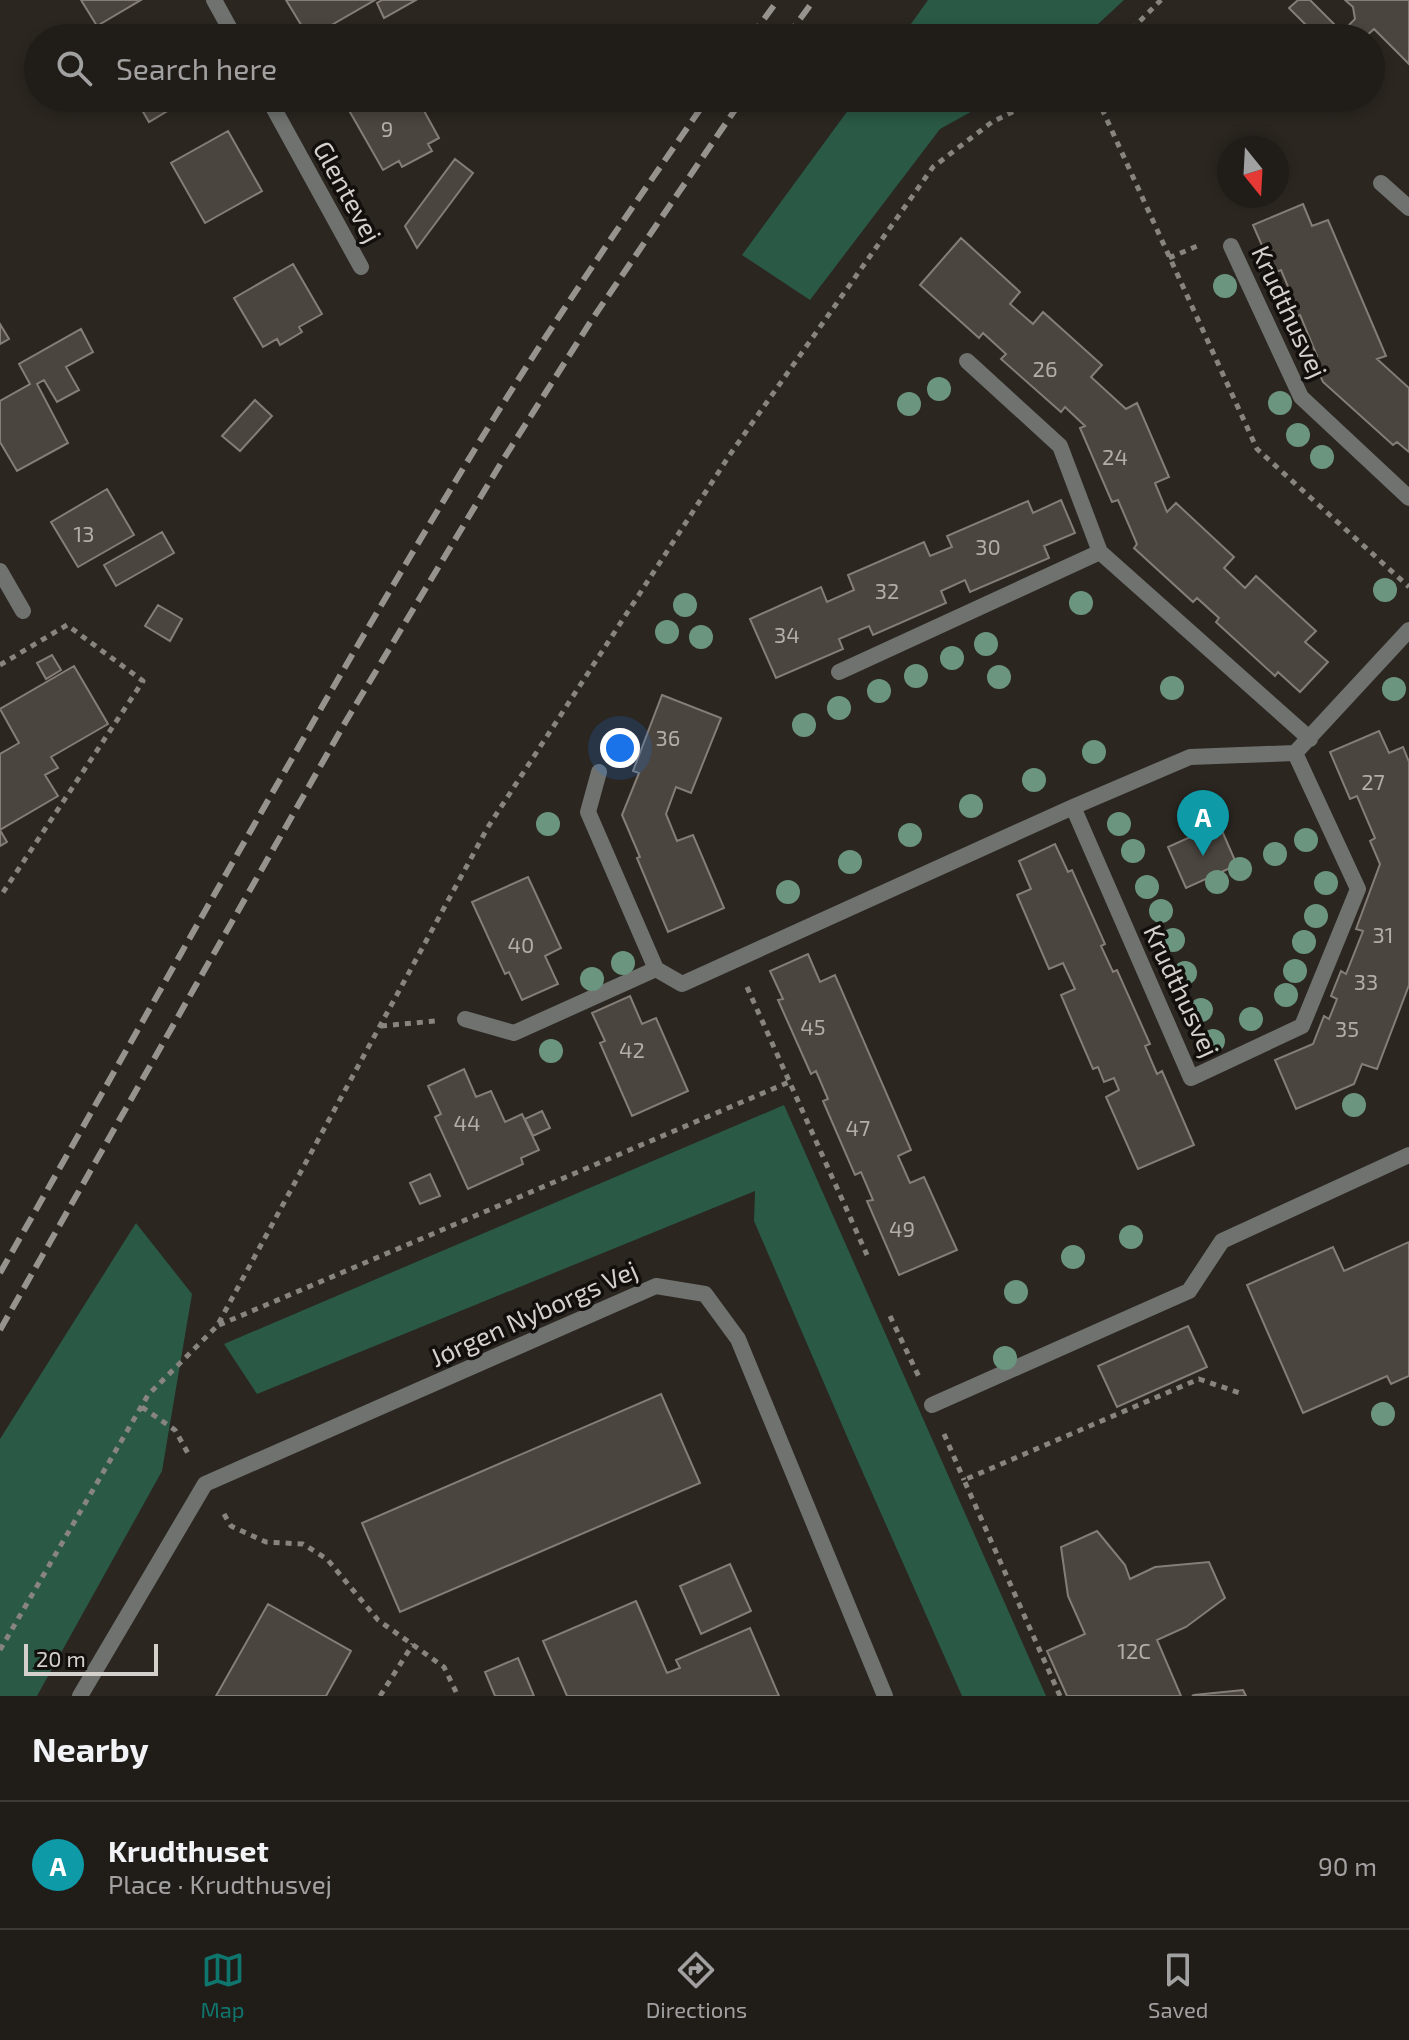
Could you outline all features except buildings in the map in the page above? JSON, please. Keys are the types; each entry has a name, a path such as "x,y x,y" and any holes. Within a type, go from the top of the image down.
{"street":[{"path":"214,0 227,24"},
{"name":"Glentevej","path":"276,112 361,267"},
{"path":"1381,183 1409,208"},
{"name":"Krudthusvej","path":"1231,246 1301,397 1409,498"},
{"path":"967,361 1060,446 1100,552 1310,739"},
{"path":"839,672 1100,552"},
{"path":"0,571 23,611"},
{"path":"599,772 588,812 656,969 682,984 1190,757 1295,753 1409,630"},
{"name":"Krudthusvej","path":"1073,807 1191,1078 1302,1026 1358,889 1295,753"},
{"path":"465,1019 514,1033 656,969"},
{"path":"932,1405 1189,1291 1222,1241 1409,1155"},
{"name":"Jørgen Nyborgs Vej","path":"205,1484 656,1286 705,1294 738,1339 885,1696"},
{"path":"80,1696 205,1484"}],"path":[{"path":"1137,24 1161,0"},
{"path":"0,1650 148,1395 217,1326 488,827 731,453 933,167 992,122 1012,112"},
{"path":"1103,112 1257,449 1409,587"},
{"path":"0,665 67,625 143,681 0,897"},
{"path":"735,961 867,1255"},
{"path":"380,1026 465,1019"},
{"path":"217,1326 789,1082"},
{"path":"1060,1696 964,1480 1199,1379 1240,1393"},
{"path":"142,1407 175,1430 231,1526 266,1542 303,1544 327,1559 378,1620 444,1667 458,1696"},
{"path":"380,1696 413,1644"}],"green space":[{"path":"928,0 1124,0 1098,24 911,24"},
{"path":"847,112 971,112 940,129 810,300 742,255"},
{"path":"784,1105 1046,1696 962,1696 754,1221 755,1191 257,1394 224,1344"},
{"path":"136,1223 192,1294 162,1471 37,1696 0,1696 0,1439"}],"railway":[{"path":"760,24 778,0"},
{"path":"796,24 814,0"},
{"path":"0,1273 294,756 475,449 618,228 698,112"},
{"path":"0,1330 346,721 501,463 591,321 733,112"}],"place":[{"name":"Krudthuset","path":"1203,856"}]}
